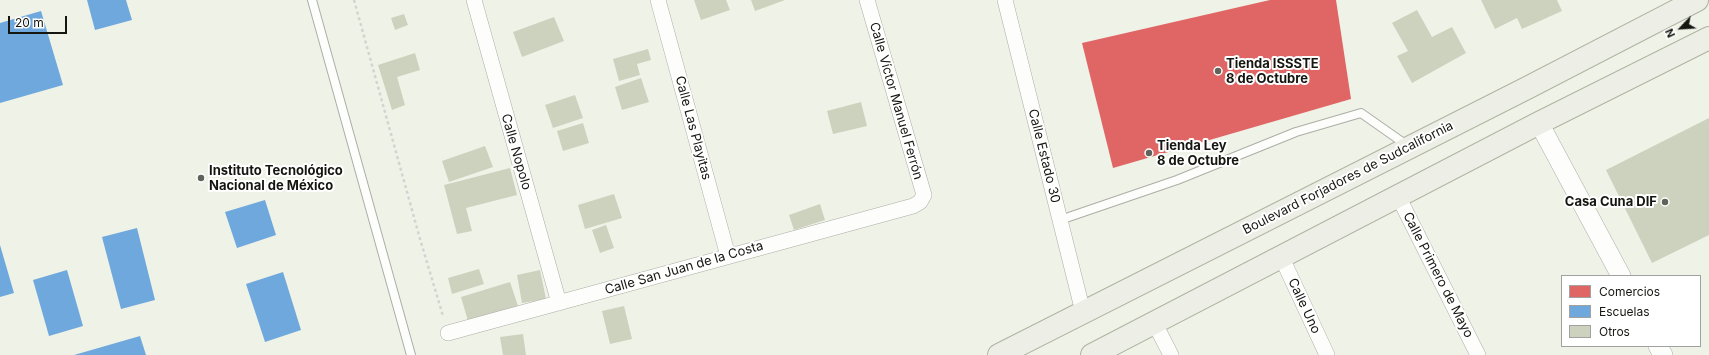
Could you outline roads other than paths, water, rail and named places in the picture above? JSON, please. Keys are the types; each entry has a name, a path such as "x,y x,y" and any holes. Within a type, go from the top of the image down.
{"main road":[{"name":"Boulevard Forjadores de Sudcalifornia","path":"999,355 1697,0"},
{"path":"1092,355 1539,122 1709,38"}],"street":[{"name":"Calle Nopolo","path":"474,0 559,303"},
{"name":"Calle Las Playitas","path":"658,0 728,256"},
{"name":"Calle Víctor Manuel Ferrón","path":"867,0 924,195 920,202"},
{"name":"Calle Estado 30","path":"1005,0 1083,312"},
{"path":"1539,122 1620,275"},
{"name":"Calle Primero de Mayo","path":"1398,196 1478,355"},
{"name":"Calle San Juan de la Costa","path":"448,333 913,206 920,202"},
{"name":"Calle Uno","path":"1281,256 1327,355"},
{"path":"1154,322 1171,355"}],"lane":[{"path":"312,0 411,355"},
{"path":"1060,220 1177,180 1296,132 1361,113 1410,147"}],"place":[{"name":"Tienda ISSSTE 8 de Octubre","path":"1218,71"},
{"name":"Tienda Ley 8 de Octubre","path":"1149,153"},
{"name":"Instituto Tecnológico Nacional de México","path":"201,178"},
{"name":"Casa Cuna DIF","path":"1665,202"}]}
